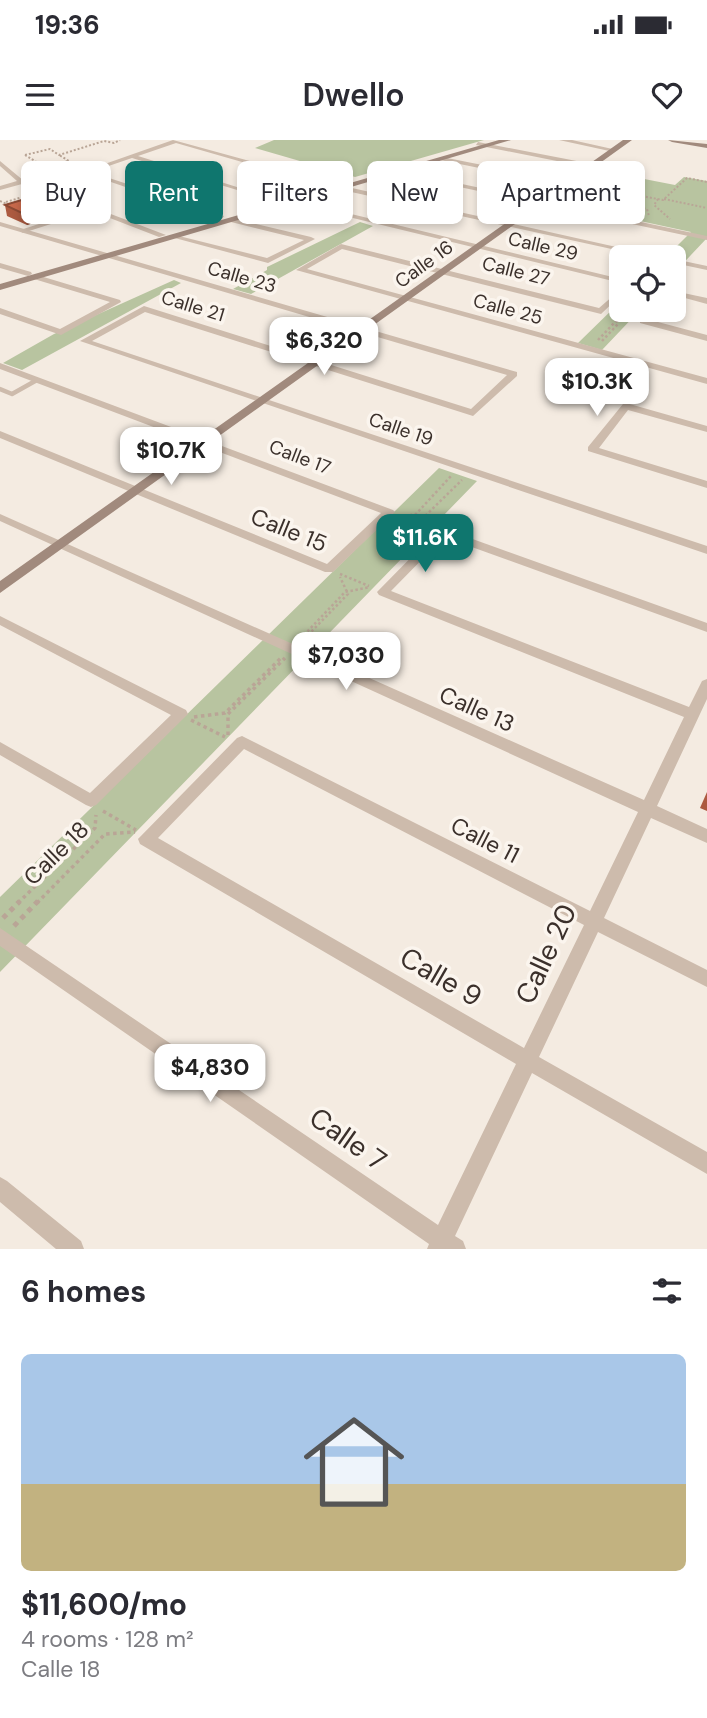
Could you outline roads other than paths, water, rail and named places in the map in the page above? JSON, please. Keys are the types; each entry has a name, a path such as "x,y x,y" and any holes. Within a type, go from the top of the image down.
{"street":[{"path":"353,180 485,143 508,140"},
{"path":"562,140 614,150"},
{"name":"Calle 16","path":"599,161 628,140"},
{"path":"672,140 707,144"},
{"path":"691,140 707,144"},
{"path":"125,187 83,174 176,141 246,161"},
{"path":"435,161 485,143 569,161"},
{"path":"131,156 237,188"},
{"path":"442,159 477,166"},
{"path":"0,163 21,185"},
{"path":"0,188 21,186"},
{"path":"353,189 477,217"},
{"path":"111,216 163,235"},
{"name":"Calle 29","path":"353,217 609,278"},
{"path":"0,285 237,219"},
{"path":"175,237 268,261 311,239 233,220"},
{"name":"Calle 23","path":"0,224 514,374 473,412"},
{"path":"103,255 201,224"},
{"path":"510,224 609,246"},
{"name":"Calle 16","path":"0,588 510,224"},
{"path":"640,224 707,238"},
{"name":"Calle 27","path":"300,270 341,246 601,310 609,302"},
{"path":"686,264 707,268"},
{"path":"0,265 117,302 61,332 0,311"},
{"name":"Calle 25","path":"300,270 707,381"},
{"path":"686,296 707,301"},
{"name":"Calle 19","path":"144,309 84,341 707,550"},
{"name":"Calle 21","path":"144,309 473,412"},
{"path":"651,322 707,338"},
{"name":"Calle 17","path":"1,368 393,514 334,571"},
{"path":"707,429 626,406 592,449 707,485"},
{"name":"Calle 15","path":"0,434 334,571"},
{"name":"Calle 13","path":"0,517 707,836"},
{"path":"692,714 378,589 436,531 707,628"},
{"name":"Calle 18","path":"0,620 184,716 94,804 0,748"},
{"name":"Calle 20","path":"445,1246 528,1060 707,684"},
{"name":"Calle 9","path":"235,741 142,835 707,1164"},
{"name":"Calle 11","path":"235,741 707,979"},
{"name":"Calle 7","path":"6,926 445,1246"},
{"path":"0,1188 73,1249"}],"lane":[{"path":"23,231 45,224"},
{"path":"0,389 12,394 37,380"}]}
